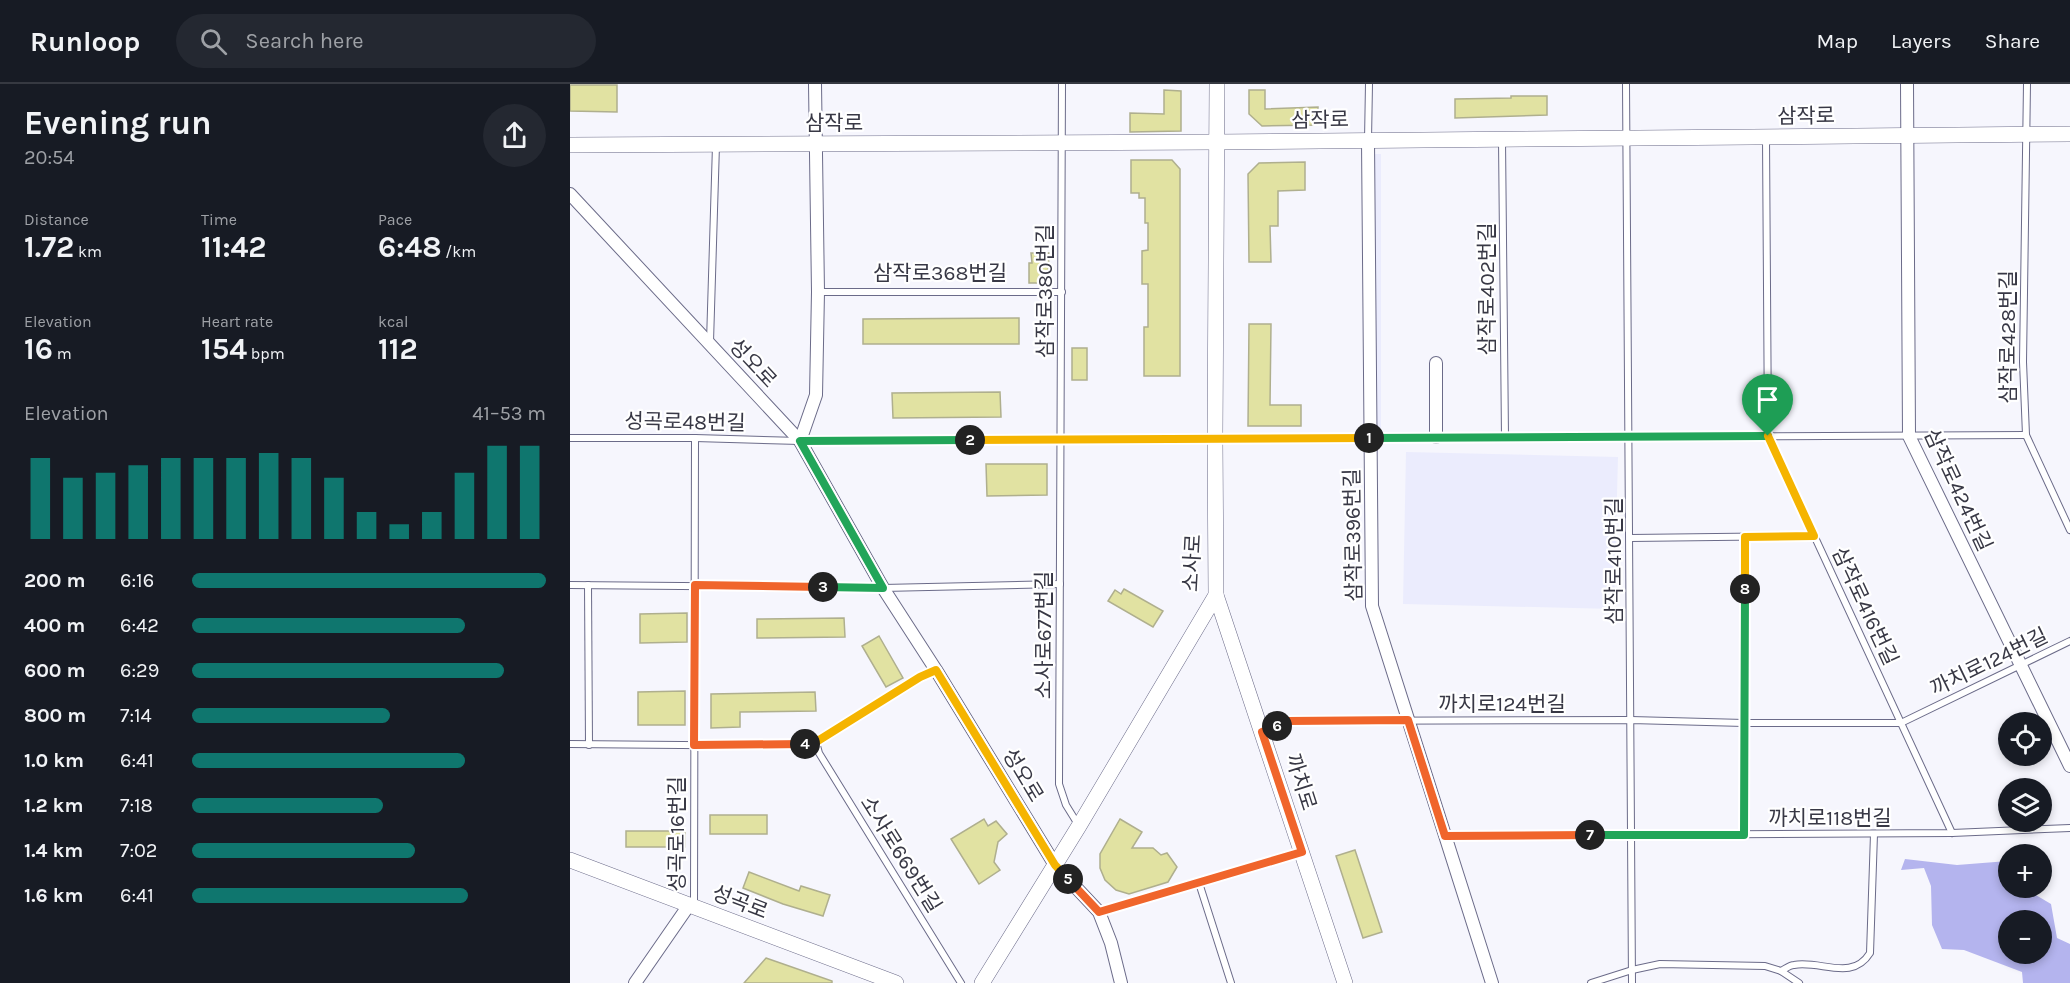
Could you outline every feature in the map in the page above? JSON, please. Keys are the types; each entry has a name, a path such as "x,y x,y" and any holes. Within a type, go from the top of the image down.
{"street":[{"path":"800,441 816,395 818,292 815,84"},
{"name":"소사로","path":"984,982 1216,595 1217,84"},
{"name":"삼작로424번길","path":"1907,84 1909,436 2070,766"},
{"name":"삼작로","path":"570,145 1368,141 2070,134"},
{"name":"삼작로396번길","path":"1368,141 1372,606 1492,983"},
{"name":"성오로","path":"570,194 800,441 883,588 1055,865 1099,912 1112,943 1121,983"},
{"path":"1436,363 1436,437"},
{"name":"까치로","path":"1216,595 1346,983"},
{"name":"성곡로","path":"570,860 896,983"},
{"path":"635,983 691,906"}],"lane":[{"name":"삼작로380번길","path":"1061,439 1062,84"},
{"path":"1368,141 1369,84"},
{"name":"삼작로410번길","path":"1626,84 1632,983"},
{"name":"삼작로428번길","path":"2027,84 2023,362 2026,435 2070,530"},
{"name":"삼작로416번길","path":"1766,137 1768,436 1952,833"},
{"name":"삼작로402번길","path":"1502,140 1505,437"},
{"name":"성오로","path":"710,345 716,144"},
{"name":"삼작로368번길","path":"818,292 1062,292"},
{"name":"성곡로48번길","path":"570,438 800,441 2026,435"},
{"name":"성곡로16번길","path":"691,906 695,438"},
{"name":"소사로677번길","path":"1061,439 1059,784 1066,805 1079,826"},
{"path":"1630,538 1814,536"},
{"path":"1744,835 1745,537"},
{"path":"570,585 883,588 1060,584"},
{"path":"588,585 589,745"},
{"name":"까치로124번길","path":"1262,732 1288,721 1631,720 1901,723 2070,641"},
{"path":"570,744 800,746 816,742 920,677 936,670"},
{"name":"소사로669번길","path":"816,742 819,753 961,983"},
{"name":"까치로118번길","path":"1445,836 1874,834 2070,828"},
{"path":"1781,971 1794,965 1852,968 1864,963 1869,953 1874,834"},
{"path":"1099,912 1302,852"},
{"path":"1199,882 1232,983"},
{"path":"1591,983 1660,964 1765,966 1781,971 1799,983"}],"shaded area":[{"path":"1365,154 1381,154 1381,430 1365,430"},
{"path":"1406,452 1618,457 1614,609 1403,604"},
{"path":"1905,859 1957,865 1998,862 1998,898 2041,898 2051,904 2057,938 2070,944 2070,983 2023,983 2022,972 2001,964 2052,964 2052,910 1998,910 1998,963 1964,950 1942,949 1932,925 1931,886 1924,868 1901,870"}],"building":[{"path":"570,85 617,85 617,112 570,111"},
{"path":"1164,90 1181,91 1181,131 1130,132 1130,113 1164,114"},
{"path":"1249,90 1265,90 1265,109 1318,107 1318,125 1262,126 1249,114"},
{"path":"1511,96 1547,96 1547,115 1455,118 1455,99 1511,98"},
{"path":"1131,160 1172,160 1180,169 1180,376 1144,376 1144,327 1148,327 1148,284 1142,284 1142,251 1148,250 1148,223 1145,223 1145,198 1139,198 1139,193 1131,193"},
{"path":"1305,162 1305,190 1278,191 1278,226 1270,226 1271,262 1249,262 1248,174 1259,163"},
{"path":"1031,253 1049,253 1048,276 1040,283 1029,283"},
{"path":"1019,318 1019,344 863,344 863,319"},
{"path":"1249,324 1271,324 1270,405 1301,405 1301,426 1248,426"},
{"path":"1072,348 1087,348 1087,380 1072,380"},
{"path":"1000,392 1001,417 893,418 892,393"},
{"path":"986,464 1047,464 1047,495 987,496"},
{"path":"1124,589 1163,611 1153,627 1108,601 1115,590 1121,594"},
{"path":"687,613 687,642 640,643 640,614"},
{"path":"844,618 845,637 757,638 757,619"},
{"path":"879,636 903,678 886,687 862,646"},
{"path":"685,691 685,725 638,725 638,692"},
{"path":"815,692 816,711 740,712 740,727 711,728 711,694"},
{"path":"710,815 767,815 767,834 710,834"},
{"path":"984,819 988,826 996,821 1007,834 998,842 994,862 1000,870 979,884 951,839"},
{"path":"1120,819 1142,832 1132,848 1153,848 1161,855 1167,853 1177,867 1168,882 1129,894 1116,890 1105,880 1100,868 1100,854"},
{"path":"626,831 685,831 685,847 626,847"},
{"path":"1355,850 1382,932 1363,938 1336,856"},
{"path":"749,872 799,891 801,886 830,895 823,916 783,904 743,888"},
{"path":"766,958 832,981 832,983 744,983"}],"route":[{"path":"1768,436 1814,536 1745,537 1744,835 1445,836 1408,720 1288,721 1262,732 1302,852 1099,912 1055,865 936,670 920,677 816,742 800,746 694,745 695,585 883,588 800,441 1768,436"}]}
